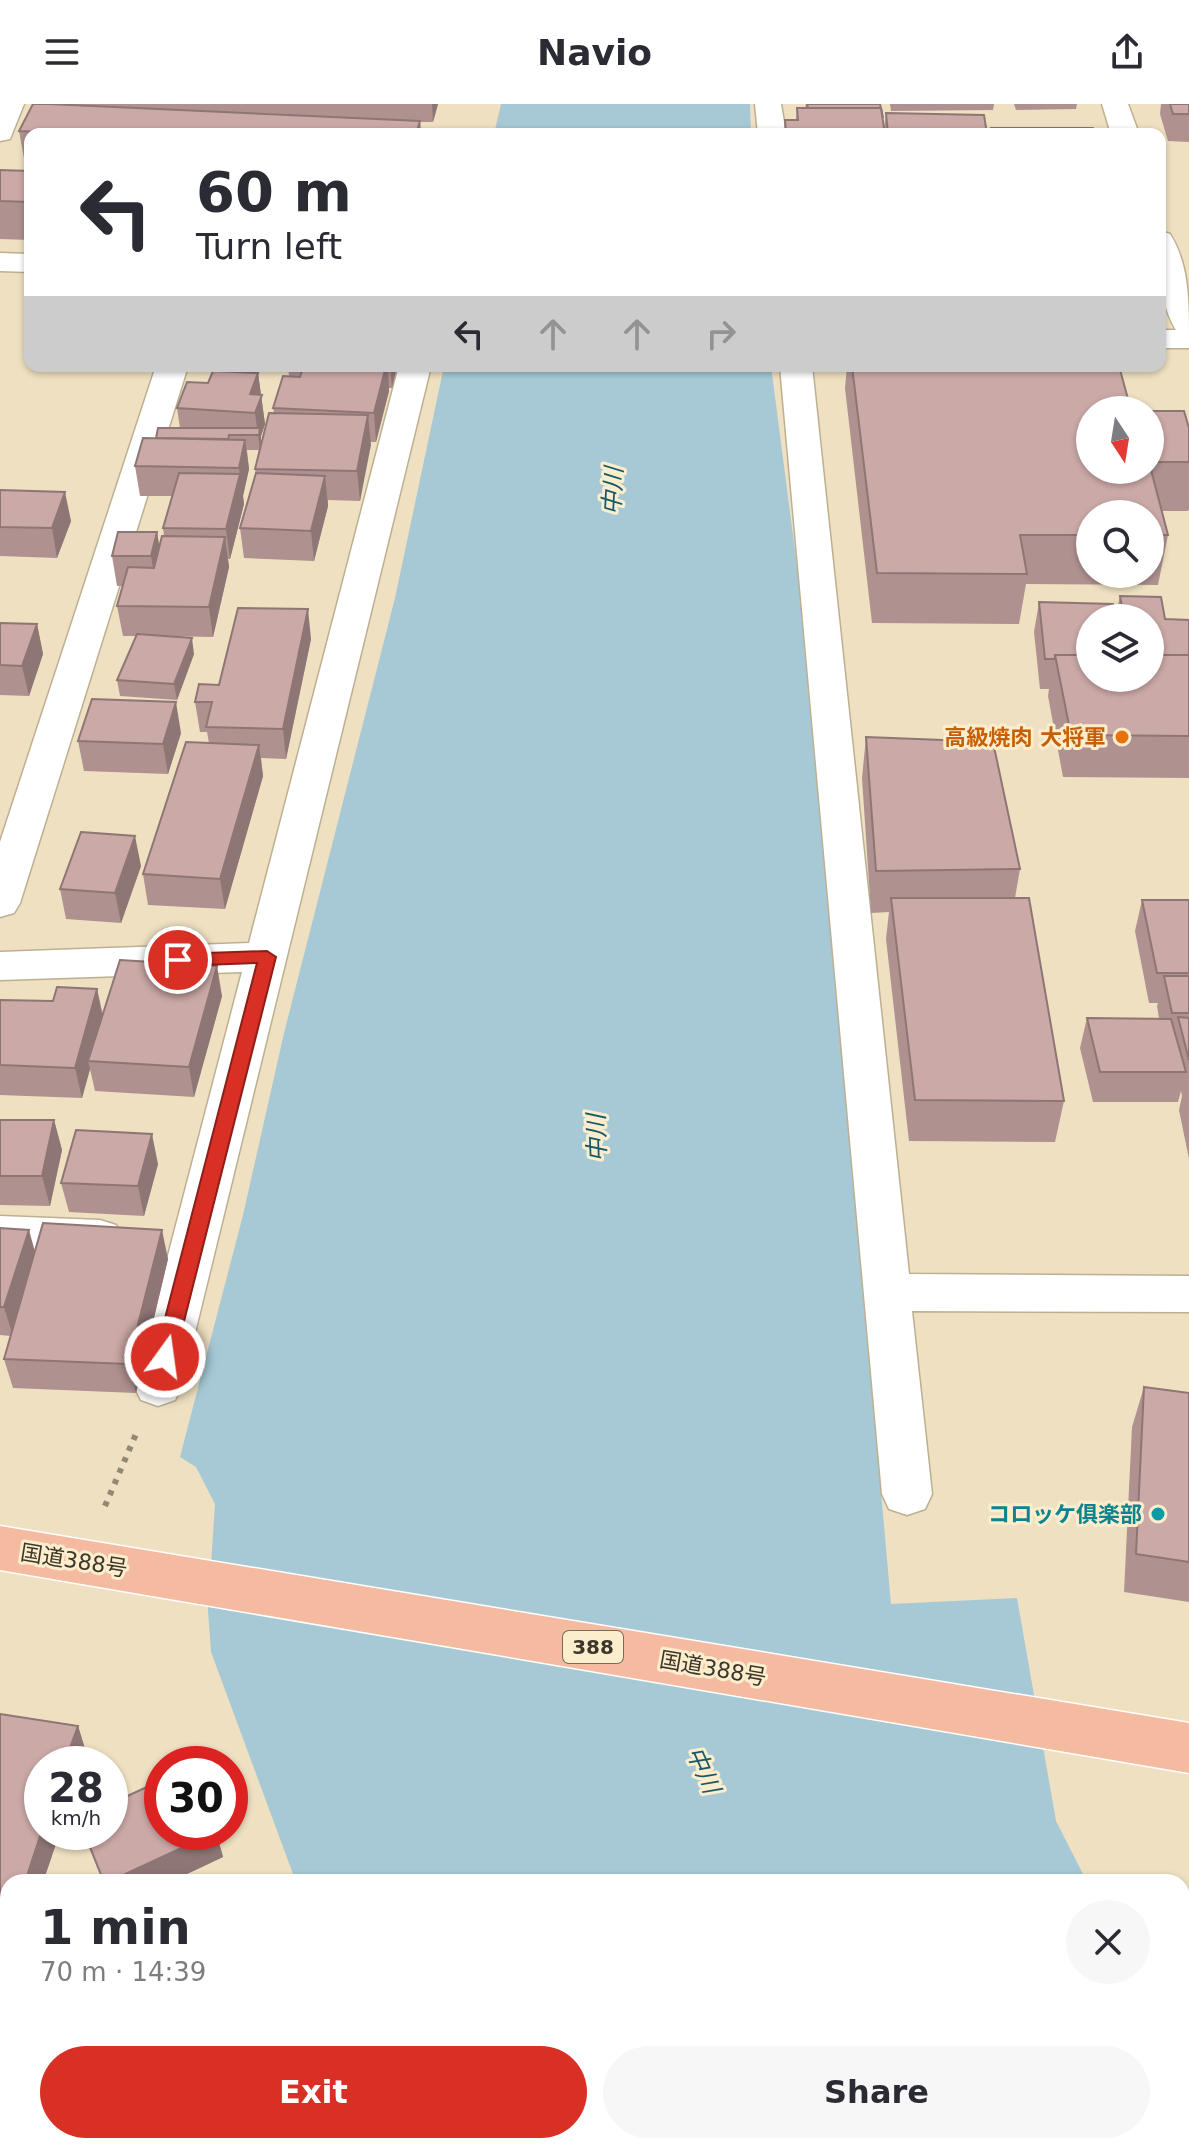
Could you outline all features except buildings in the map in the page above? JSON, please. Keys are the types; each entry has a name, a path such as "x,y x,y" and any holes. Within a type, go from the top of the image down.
{"highway":[{"name":"国道388号","path":"0,1548 1189,1748"}],"street":[{"path":"0,133 11,104"},
{"path":"768,104 771,128"},
{"path":"1115,104 1123,128"},
{"path":"1166,258 1189,327"},
{"path":"0,262 24,263"},
{"path":"1166,339 1189,339"},
{"path":"0,903 170,372"},
{"path":"158,1386 160,1241 267,957 413,372"},
{"path":"797,372 907,1494"},
{"path":"0,966 267,957"},
{"path":"0,1234 160,1241"},
{"path":"887,1292 1189,1294"}],"path":[{"path":"105,1506 158,1386"}],"water":[{"path":"501,104 750,104 751,128 495,128"},
{"name":"中川","path":"443,372 772,372 801,597 891,1604 1017,1598 1056,1821 1083,1874 293,1874 211,1652 208,1610 215,1504 196,1467 180,1457 243,1215 284,1033 395,598"}],"place":[{"name":"高級焼肉 大将軍","path":"1122,737"},
{"name":"コロッケ俱楽部","path":"1158,1514"}],"route":[{"path":"165,1357 267,957 178,960"}]}
